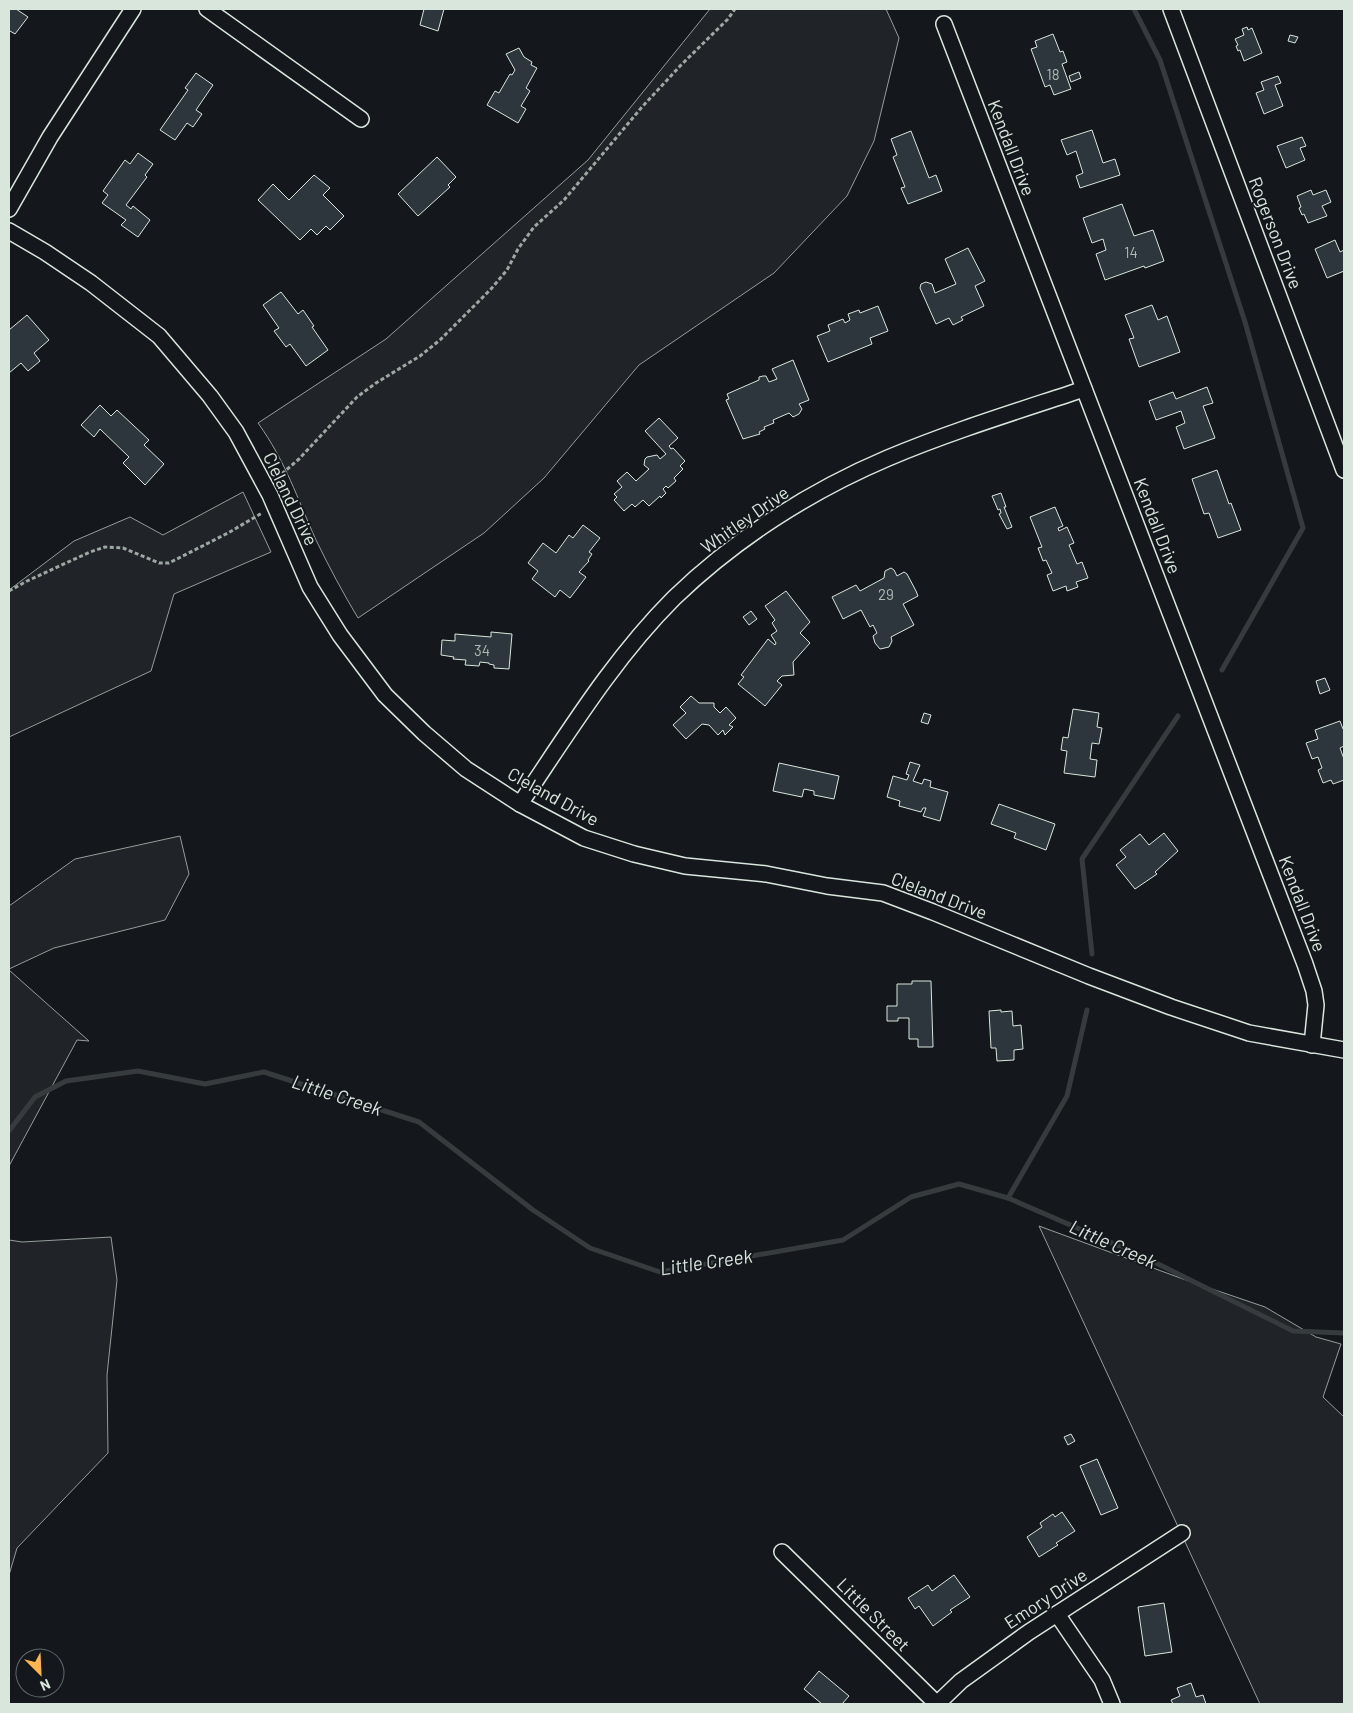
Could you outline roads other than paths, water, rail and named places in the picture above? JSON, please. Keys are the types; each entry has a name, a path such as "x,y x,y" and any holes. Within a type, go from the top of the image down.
{"street":[{"path":"9,209 50,137 133,9"},
{"path":"207,9 361,118"},
{"name":"Rogerson Drive","path":"1171,9 1344,470"},
{"name":"Kendall Drive","path":"944,24 1314,991 1316,1005 1312,1045"},
{"name":"Cleland Drive","path":"9,230 91,283 159,336 210,396 236,432 270,495 310,587 340,635 380,687 424,733 466,769 520,804 584,838 634,854 684,866 766,874 827,886 883,893 1171,1007 1248,1033 1344,1050"},
{"name":"Whitley Drive","path":"520,804 598,689 629,648 674,598 725,554 779,515 836,483 887,458 937,438 1084,389"},
{"name":"Emory Drive","path":"937,1704 961,1681 1029,1632 1182,1533"},
{"name":"Little Street","path":"782,1552 937,1704"},
{"path":"1057,1614 1102,1680 1112,1704"}],"waterway":[{"path":"1134,9 1160,60 1245,322 1303,528 1222,670"},
{"path":"1092,954 1082,859 1178,716"},
{"path":"1008,1198 1067,1096 1087,1010"},
{"name":"Little Creek","path":"9,1131 35,1097 66,1081 138,1071 205,1084 264,1072 419,1122 533,1210 590,1248 660,1272 843,1240 911,1197 959,1184 1008,1198 1142,1256 1293,1331 1344,1333"}]}
